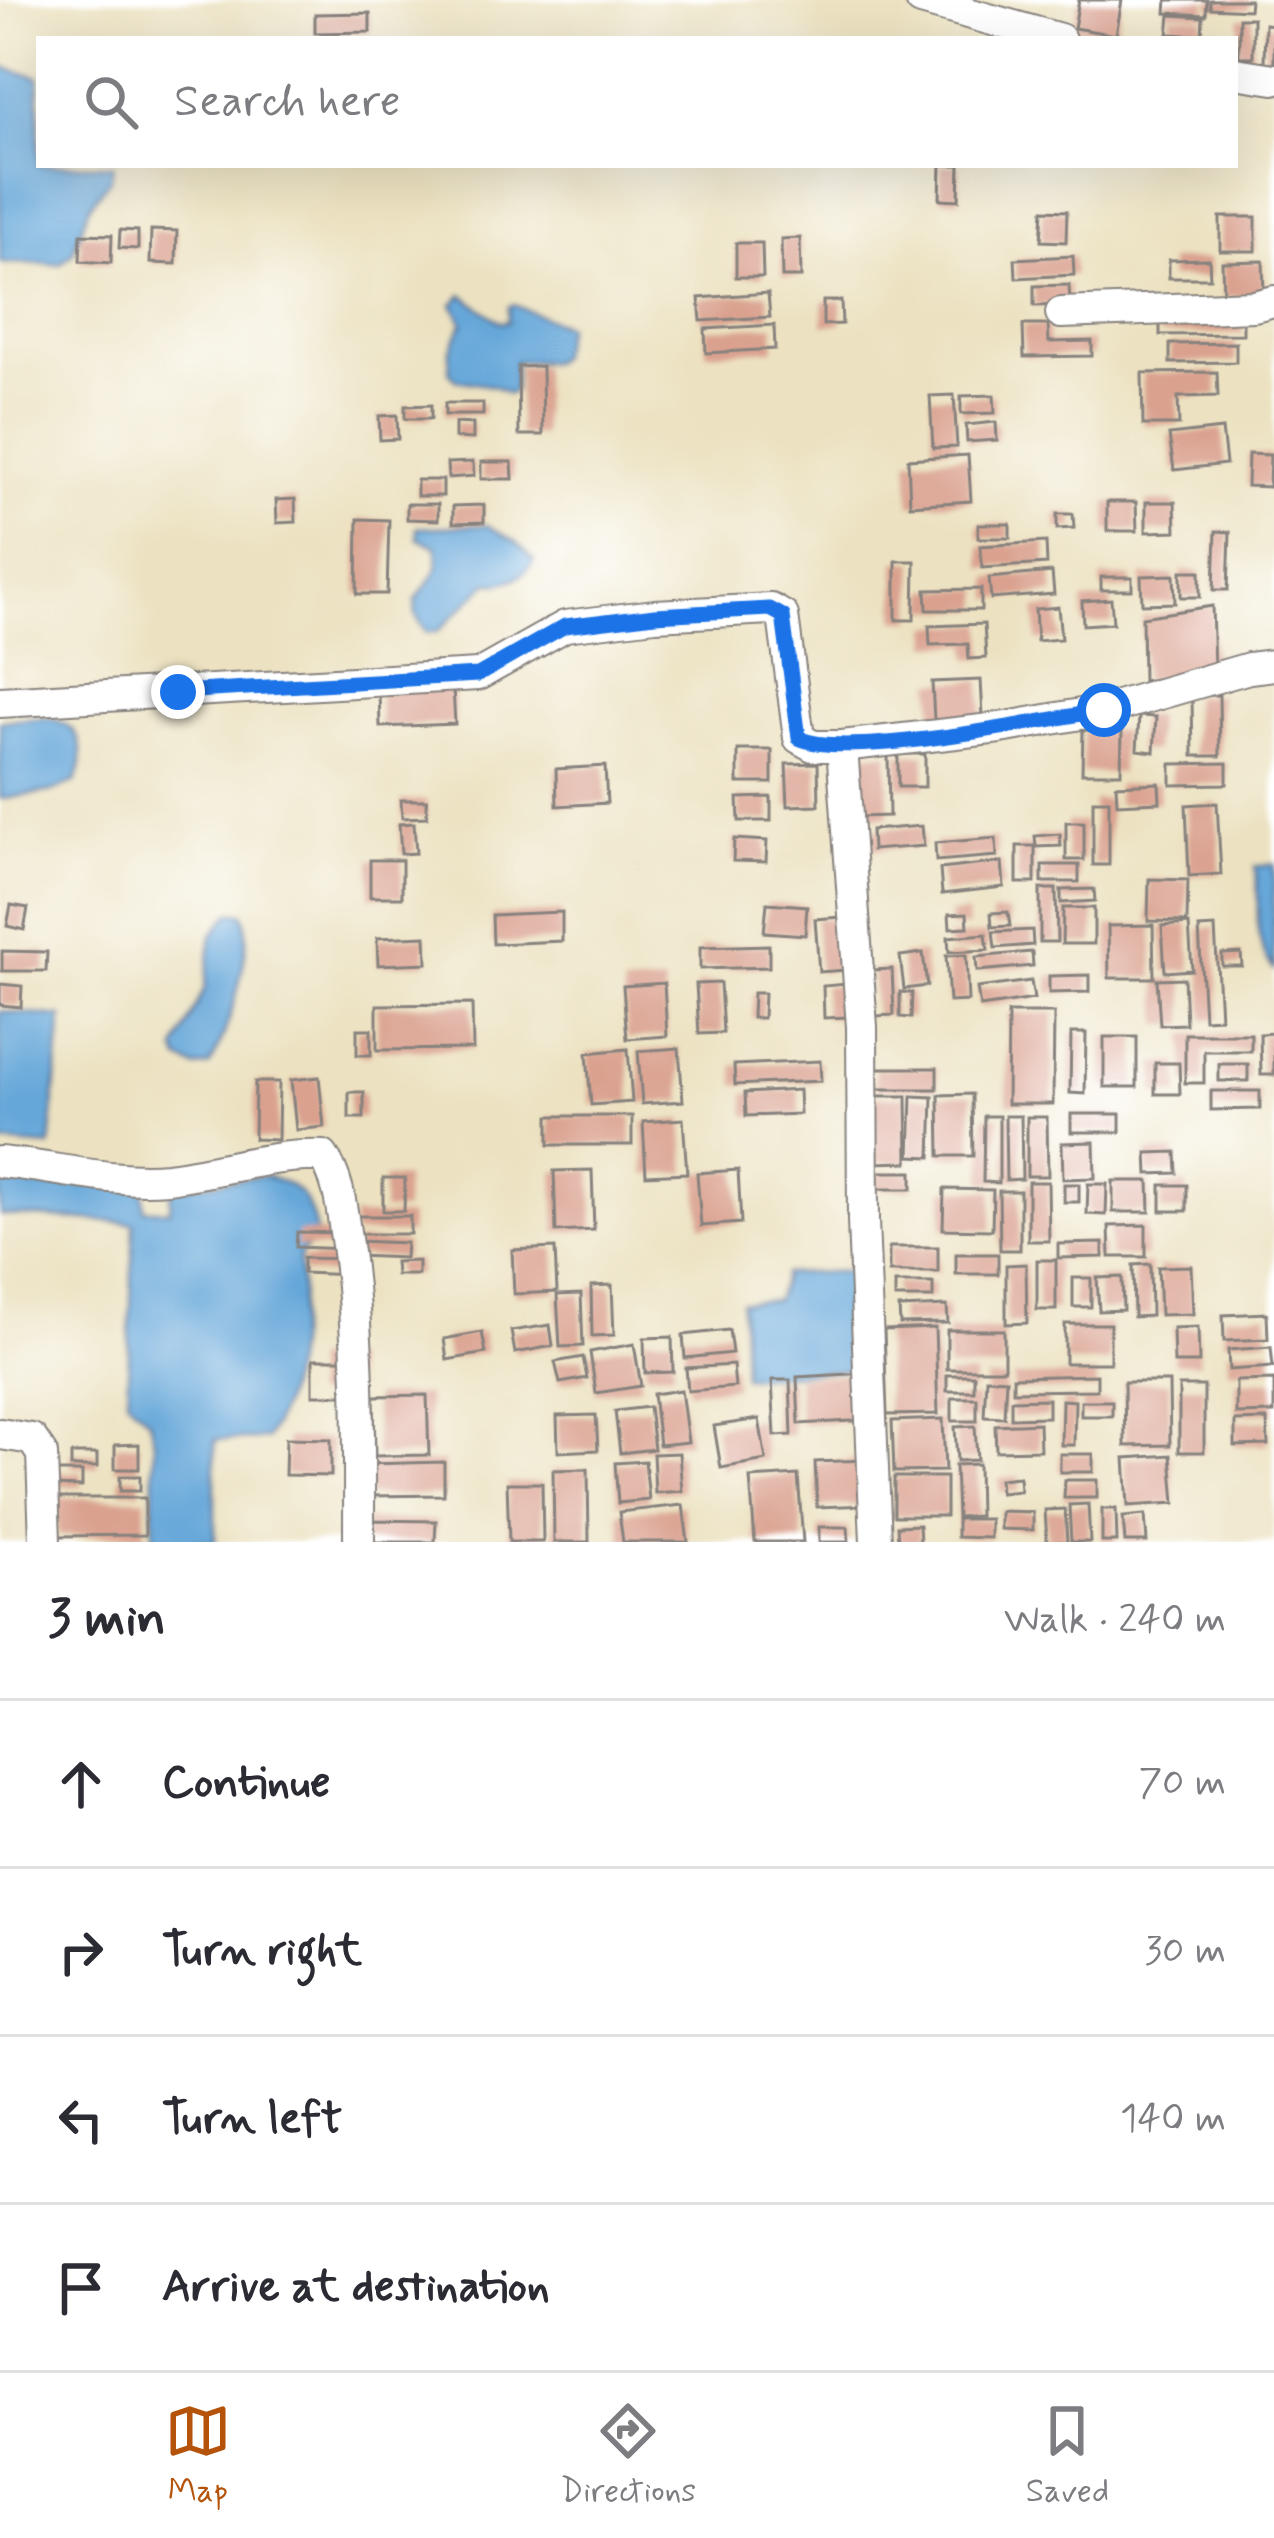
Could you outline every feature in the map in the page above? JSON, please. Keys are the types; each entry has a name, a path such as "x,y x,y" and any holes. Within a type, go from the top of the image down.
{"street":[{"path":"920,0 1049,36"},
{"path":"1238,73 1274,79"},
{"path":"1061,313 1254,306 1274,301"},
{"path":"0,702 478,675 565,626 770,609 783,616 799,738 813,746 1000,728 1104,710 1274,665"},
{"path":"842,746 862,1028 863,1221 876,1542"},
{"path":"0,1162 82,1174 162,1178 287,1156 323,1156 340,1200 353,1292 360,1385 359,1542"},
{"path":"0,1434 32,1439 42,1454 45,1542"}],"water":[{"path":"0,62 4,68 36,76 36,168 113,168 111,178 90,205 72,254 60,264 0,263"},
{"path":"463,295 500,322 508,322 509,307 514,305 566,326 558,357 550,362 515,361 514,391 509,394 457,380 449,372 450,350 463,323 453,304"},
{"path":"487,525 516,542 534,560 514,579 488,583 437,632 426,632 416,615 415,601 433,576 438,556 436,546 418,539 417,528"},
{"path":"46,718 67,726 79,740 76,781 55,791 0,799 0,721"},
{"path":"1274,864 1274,969 1261,945 1255,867"},
{"path":"230,913 243,913 243,967 216,1054 209,1066 196,1068 180,1060 176,1050 205,988 212,935"},
{"path":"0,1011 62,1017 50,1147 0,1143"},
{"path":"263,1176 300,1194 316,1233 299,1258 301,1293 293,1365 282,1406 267,1439 215,1440 215,1542 153,1542 154,1442 149,1420 127,1399 134,1223 0,1215 0,1179 143,1186 144,1209 170,1210 171,1188"},
{"path":"858,1271 861,1369 743,1377 741,1302 776,1300 784,1274"}],"building":[{"path":"1079,0 1122,0 1116,35 1074,28"},
{"path":"1167,0 1207,0 1206,15 1166,13"},
{"path":"1210,0 1250,0 1249,10 1210,8"},
{"path":"370,13 370,32 315,33 315,14"},
{"path":"1170,15 1203,17 1202,36 1168,34"},
{"path":"1239,18 1253,18 1253,57 1239,57"},
{"path":"1265,24 1274,25 1274,63 1264,63"},
{"path":"941,168 960,168 959,200 940,199"},
{"path":"1043,210 1067,211 1066,242 1041,241"},
{"path":"1220,217 1256,217 1256,251 1220,251"},
{"path":"120,230 138,231 138,249 119,248"},
{"path":"151,230 177,231 176,264 150,263"},
{"path":"81,234 112,235 111,263 80,261"},
{"path":"800,238 801,277 782,277 781,239"},
{"path":"736,243 762,243 763,277 736,277"},
{"path":"1073,256 1074,275 1016,278 1015,259"},
{"path":"1209,259 1210,278 1169,278 1169,260"},
{"path":"1263,261 1264,296 1223,297 1222,262"},
{"path":"1069,285 1070,305 1034,306 1034,286"},
{"path":"768,293 770,317 701,321 699,298"},
{"path":"823,301 841,301 842,324 823,325"},
{"path":"1243,317 1243,334 1160,335 1160,319"},
{"path":"774,325 775,349 706,353 705,329"},
{"path":"1023,325 1048,325 1049,342 1092,341 1092,356 1024,357"},
{"path":"1236,343 1236,362 1170,363 1170,344"},
{"path":"542,366 543,435 519,435 518,367"},
{"path":"1217,372 1218,396 1178,397 1179,425 1143,425 1142,373"},
{"path":"954,395 957,447 933,448 930,396"},
{"path":"994,395 995,413 961,414 961,396"},
{"path":"445,403 483,403 483,415 445,415"},
{"path":"431,405 431,419 405,419 405,406"},
{"path":"397,415 398,439 380,440 379,416"},
{"path":"996,422 997,440 967,442 966,425"},
{"path":"455,423 473,424 473,439 455,438"},
{"path":"1222,429 1226,464 1174,470 1169,435"},
{"path":"1248,454 1270,455 1269,487 1247,486"},
{"path":"968,455 971,501 910,505 908,459"},
{"path":"473,462 474,476 448,478 447,463"},
{"path":"481,462 512,462 513,479 481,479"},
{"path":"417,480 443,480 443,496 417,496"},
{"path":"295,499 296,522 277,523 276,500"},
{"path":"1107,502 1136,502 1137,531 1107,531"},
{"path":"1146,502 1175,502 1176,531 1146,532"},
{"path":"407,504 438,504 438,520 407,519"},
{"path":"484,505 484,522 453,523 453,506"},
{"path":"1057,514 1073,514 1074,528 1057,529"},
{"path":"358,519 389,520 387,594 357,594"},
{"path":"978,524 1010,524 1010,538 978,538"},
{"path":"1216,531 1230,532 1228,590 1214,590"},
{"path":"1046,542 1047,564 982,568 980,546"},
{"path":"896,561 915,561 914,620 896,620"},
{"path":"1181,571 1200,571 1200,597 1181,597"},
{"path":"1052,572 1054,594 991,599 989,578"},
{"path":"1174,575 1175,603 1142,604 1141,576"},
{"path":"1101,577 1132,577 1132,590 1101,590"},
{"path":"981,589 981,610 927,610 926,590"},
{"path":"1111,599 1113,623 1083,625 1082,601"},
{"path":"1212,606 1214,670 1143,681 1142,617"},
{"path":"1058,607 1061,639 1037,641 1035,609"},
{"path":"984,624 986,658 969,659 968,644 930,645 929,626"},
{"path":"981,680 983,717 934,720 932,682"},
{"path":"453,687 455,724 380,727 379,690"},
{"path":"1219,695 1220,756 1193,756 1192,696"},
{"path":"1139,716 1156,717 1154,752 1137,750"},
{"path":"1083,730 1122,731 1121,773 1082,773"},
{"path":"738,750 772,750 772,783 738,783"},
{"path":"888,753 889,816 858,817 857,754"},
{"path":"898,754 925,754 925,787 898,787"},
{"path":"818,763 819,805 788,806 786,764"},
{"path":"1227,763 1227,784 1171,785 1171,764"},
{"path":"605,766 607,803 557,806 556,769"},
{"path":"1159,783 1160,802 1117,804 1116,785"},
{"path":"771,797 771,821 739,821 738,798"},
{"path":"401,800 427,800 427,817 402,818"},
{"path":"1093,800 1109,800 1109,865 1093,865"},
{"path":"1217,803 1221,874 1189,876 1186,805"},
{"path":"1066,822 1084,822 1084,860 1066,860"},
{"path":"414,823 416,853 401,854 399,824"},
{"path":"922,826 924,846 872,850 871,830"},
{"path":"1060,834 1061,846 1036,847 1035,836"},
{"path":"996,838 997,856 936,861 935,843"},
{"path":"734,839 767,841 766,862 733,861"},
{"path":"1017,846 1035,846 1035,883 1017,883"},
{"path":"370,860 402,860 402,897 370,897"},
{"path":"1002,862 1004,887 942,894 940,869"},
{"path":"1042,865 1079,865 1079,882 1042,882"},
{"path":"1149,879 1188,880 1187,922 1148,921"},
{"path":"1040,889 1056,889 1057,942 1040,942"},
{"path":"1094,889 1095,901 1061,903 1061,890"},
{"path":"767,903 807,906 805,935 764,932"},
{"path":"11,905 28,908 24,930 7,926"},
{"path":"1063,908 1094,908 1094,944 1062,944"},
{"path":"562,912 562,941 493,944 492,915"},
{"path":"1008,912 1010,926 992,927 991,913"},
{"path":"967,913 968,927 950,928 949,914"},
{"path":"856,916 860,969 819,972 815,919"},
{"path":"1189,924 1192,970 1165,972 1162,926"},
{"path":"1153,925 1154,978 1109,978 1108,926"},
{"path":"1215,927 1220,1018 1204,1019 1199,928"},
{"path":"1032,930 1033,945 995,948 993,932"},
{"path":"986,934 988,950 949,952 948,937"},
{"path":"426,936 427,963 378,965 377,938"},
{"path":"769,945 769,967 700,969 700,947"},
{"path":"2,951 47,952 46,971 2,971"},
{"path":"1032,952 1033,966 977,971 976,957"},
{"path":"923,953 927,986 904,989 900,956"},
{"path":"1241,953 1242,966 1222,966 1222,954"},
{"path":"966,955 968,1001 949,1002 946,956"},
{"path":"892,969 894,1015 875,1016 872,970"},
{"path":"1089,975 1089,992 1049,993 1049,976"},
{"path":"1184,978 1186,1024 1160,1025 1157,979"},
{"path":"1031,981 1034,999 980,1007 977,988"},
{"path":"664,983 667,1036 627,1039 623,986"},
{"path":"720,983 723,1033 699,1034 696,984"},
{"path":"0,984 22,986 21,1007 0,1005"},
{"path":"846,984 849,1017 824,1018 823,986"},
{"path":"900,992 912,993 911,1018 900,1017"},
{"path":"753,993 764,993 763,1018 752,1018"},
{"path":"472,1004 473,1049 377,1050 377,1005"},
{"path":"1008,1013 1054,1013 1053,1104 1007,1104"},
{"path":"357,1029 371,1029 371,1055 357,1055"},
{"path":"1071,1033 1086,1033 1085,1094 1070,1093"},
{"path":"1274,1033 1274,1075 1261,1075 1260,1034"},
{"path":"1185,1034 1251,1034 1251,1051 1204,1051 1204,1083 1185,1083"},
{"path":"1104,1037 1137,1037 1137,1087 1104,1087"},
{"path":"679,1048 683,1101 642,1104 638,1051"},
{"path":"628,1049 632,1102 591,1105 587,1053"},
{"path":"820,1061 821,1081 735,1085 734,1065"},
{"path":"1155,1063 1179,1063 1180,1094 1155,1094"},
{"path":"1219,1064 1248,1064 1248,1081 1219,1081"},
{"path":"875,1068 937,1068 937,1089 875,1089"},
{"path":"319,1077 324,1127 296,1130 291,1080"},
{"path":"255,1082 279,1082 278,1140 254,1139"},
{"path":"799,1090 800,1114 746,1116 745,1093"},
{"path":"1211,1091 1260,1091 1260,1109 1211,1110"},
{"path":"349,1092 364,1092 364,1118 349,1118"},
{"path":"972,1094 973,1156 940,1156 939,1095"},
{"path":"872,1096 907,1096 908,1162 873,1163"},
{"path":"912,1096 933,1097 931,1157 910,1156"},
{"path":"1071,1114 1120,1114 1120,1132 1071,1132"},
{"path":"549,1116 632,1116 632,1145 549,1145"},
{"path":"984,1116 999,1116 999,1183 983,1182"},
{"path":"1005,1116 1021,1116 1022,1179 1006,1180"},
{"path":"1027,1117 1047,1117 1048,1176 1027,1176"},
{"path":"683,1119 687,1173 646,1175 643,1122"},
{"path":"1094,1142 1095,1178 1063,1179 1062,1143"},
{"path":"1176,1152 1177,1173 1148,1174 1147,1153"},
{"path":"592,1170 594,1230 556,1232 554,1171"},
{"path":"738,1170 741,1223 701,1226 697,1173"},
{"path":"872,1172 912,1172 912,1189 872,1189"},
{"path":"383,1178 405,1178 404,1211 383,1211"},
{"path":"1113,1181 1149,1181 1150,1212 1113,1212"},
{"path":"1028,1182 1048,1182 1049,1241 1028,1241"},
{"path":"1064,1184 1079,1184 1079,1202 1064,1202"},
{"path":"1088,1184 1107,1184 1106,1215 1087,1214"},
{"path":"1161,1185 1187,1185 1187,1211 1161,1211"},
{"path":"944,1189 993,1190 992,1230 943,1229"},
{"path":"999,1191 1020,1191 1020,1250 1000,1250"},
{"path":"353,1216 410,1216 410,1234 353,1234"},
{"path":"1146,1225 1146,1257 1110,1257 1109,1226"},
{"path":"297,1232 346,1233 346,1249 296,1247"},
{"path":"356,1241 406,1243 405,1258 356,1256"},
{"path":"1103,1243 1103,1257 1058,1258 1058,1244"},
{"path":"889,1247 938,1247 938,1272 889,1272"},
{"path":"555,1248 557,1292 514,1294 512,1250"},
{"path":"956,1254 998,1254 998,1274 956,1274"},
{"path":"303,1258 353,1259 352,1275 303,1273"},
{"path":"1037,1260 1056,1260 1056,1310 1037,1310"},
{"path":"418,1261 418,1275 396,1275 395,1262"},
{"path":"1026,1264 1027,1323 1006,1324 1006,1265"},
{"path":"1150,1264 1151,1316 1134,1317 1133,1265"},
{"path":"1191,1266 1193,1314 1160,1315 1158,1267"},
{"path":"1122,1277 1123,1310 1099,1311 1097,1278"},
{"path":"1073,1278 1091,1278 1091,1307 1073,1307"},
{"path":"895,1283 933,1283 933,1298 895,1298"},
{"path":"612,1285 614,1335 592,1336 591,1286"},
{"path":"581,1294 583,1346 560,1347 557,1295"},
{"path":"947,1306 948,1323 900,1324 899,1308"},
{"path":"1267,1313 1268,1339 1224,1341 1223,1315"},
{"path":"1065,1324 1110,1324 1110,1363 1065,1363"},
{"path":"550,1325 553,1346 515,1353 511,1331"},
{"path":"1198,1327 1199,1363 1174,1363 1173,1328"},
{"path":"935,1328 938,1414 887,1415 884,1330"},
{"path":"729,1330 732,1353 685,1358 683,1335"},
{"path":"947,1330 1004,1330 1004,1369 947,1369"},
{"path":"482,1332 486,1353 447,1360 444,1339"},
{"path":"672,1337 673,1372 645,1373 644,1338"},
{"path":"634,1344 641,1386 596,1393 590,1352"},
{"path":"1271,1347 1273,1367 1229,1370 1228,1350"},
{"path":"583,1357 587,1378 560,1383 555,1362"},
{"path":"313,1359 353,1359 353,1395 313,1395"},
{"path":"733,1365 735,1387 688,1391 686,1368"},
{"path":"866,1373 868,1420 799,1424 797,1377"},
{"path":"947,1375 974,1375 974,1391 947,1391"},
{"path":"1097,1375 1097,1390 1013,1391 1013,1377"},
{"path":"986,1378 1006,1379 1004,1417 984,1416"},
{"path":"772,1380 790,1380 792,1435 775,1436"},
{"path":"1274,1380 1274,1413 1236,1414 1236,1381"},
{"path":"1124,1382 1169,1382 1170,1445 1125,1446"},
{"path":"1179,1386 1204,1386 1204,1452 1179,1452"},
{"path":"681,1390 688,1442 659,1445 653,1394"},
{"path":"427,1395 429,1455 375,1456 374,1396"},
{"path":"952,1398 977,1398 977,1421 952,1421"},
{"path":"1048,1399 1048,1417 1011,1418 1011,1400"},
{"path":"1062,1400 1075,1401 1074,1445 1061,1445"},
{"path":"1081,1401 1112,1401 1112,1416 1081,1416"},
{"path":"649,1407 654,1449 620,1453 615,1411"},
{"path":"596,1415 598,1450 558,1452 557,1416"},
{"path":"759,1419 766,1460 721,1468 714,1426"},
{"path":"943,1419 945,1471 894,1472 892,1421"},
{"path":"1267,1420 1268,1445 1235,1446 1235,1421"},
{"path":"1039,1423 1040,1450 996,1451 995,1425"},
{"path":"975,1426 977,1460 957,1461 955,1427"},
{"path":"286,1438 331,1439 331,1476 285,1475"},
{"path":"139,1444 139,1469 115,1469 115,1445"},
{"path":"679,1453 682,1491 655,1493 653,1454"},
{"path":"71,1454 97,1454 97,1467 71,1467"},
{"path":"1060,1454 1093,1454 1093,1472 1060,1472"},
{"path":"1171,1455 1175,1503 1128,1506 1125,1458"},
{"path":"867,1460 869,1505 817,1507 815,1462"},
{"path":"645,1461 649,1500 618,1503 615,1463"},
{"path":"444,1462 444,1495 368,1496 367,1464"},
{"path":"978,1464 979,1516 957,1517 955,1465"},
{"path":"588,1469 589,1542 554,1542 553,1470"},
{"path":"53,1472 82,1472 82,1487 52,1486"},
{"path":"798,1475 803,1542 755,1542 750,1478"},
{"path":"120,1476 140,1476 140,1491 120,1491"},
{"path":"894,1477 946,1477 946,1516 894,1516"},
{"path":"1019,1477 1020,1491 1000,1493 999,1479"},
{"path":"1065,1480 1097,1480 1097,1498 1064,1498"},
{"path":"507,1483 542,1483 543,1542 509,1542"},
{"path":"57,1498 145,1498 145,1535 58,1536"},
{"path":"1088,1504 1090,1542 1071,1542 1069,1505"},
{"path":"683,1505 688,1542 623,1542 619,1512"},
{"path":"1065,1509 1067,1542 1047,1542 1045,1510"},
{"path":"1102,1509 1116,1509 1117,1542 1102,1542"},
{"path":"1000,1511 1033,1512 1033,1530 1000,1529"},
{"path":"1145,1515 1147,1542 1125,1542 1123,1517"},
{"path":"957,1519 990,1519 990,1538 957,1537"},
{"path":"365,1520 436,1521 435,1542 365,1542"},
{"path":"919,1525 920,1542 898,1542 897,1526"},
{"path":"819,1527 848,1527 849,1542 819,1542"}],"route":[{"path":"178,692 478,675 565,626 770,609 783,616 799,738 813,746 904,741 1104,710"}]}
